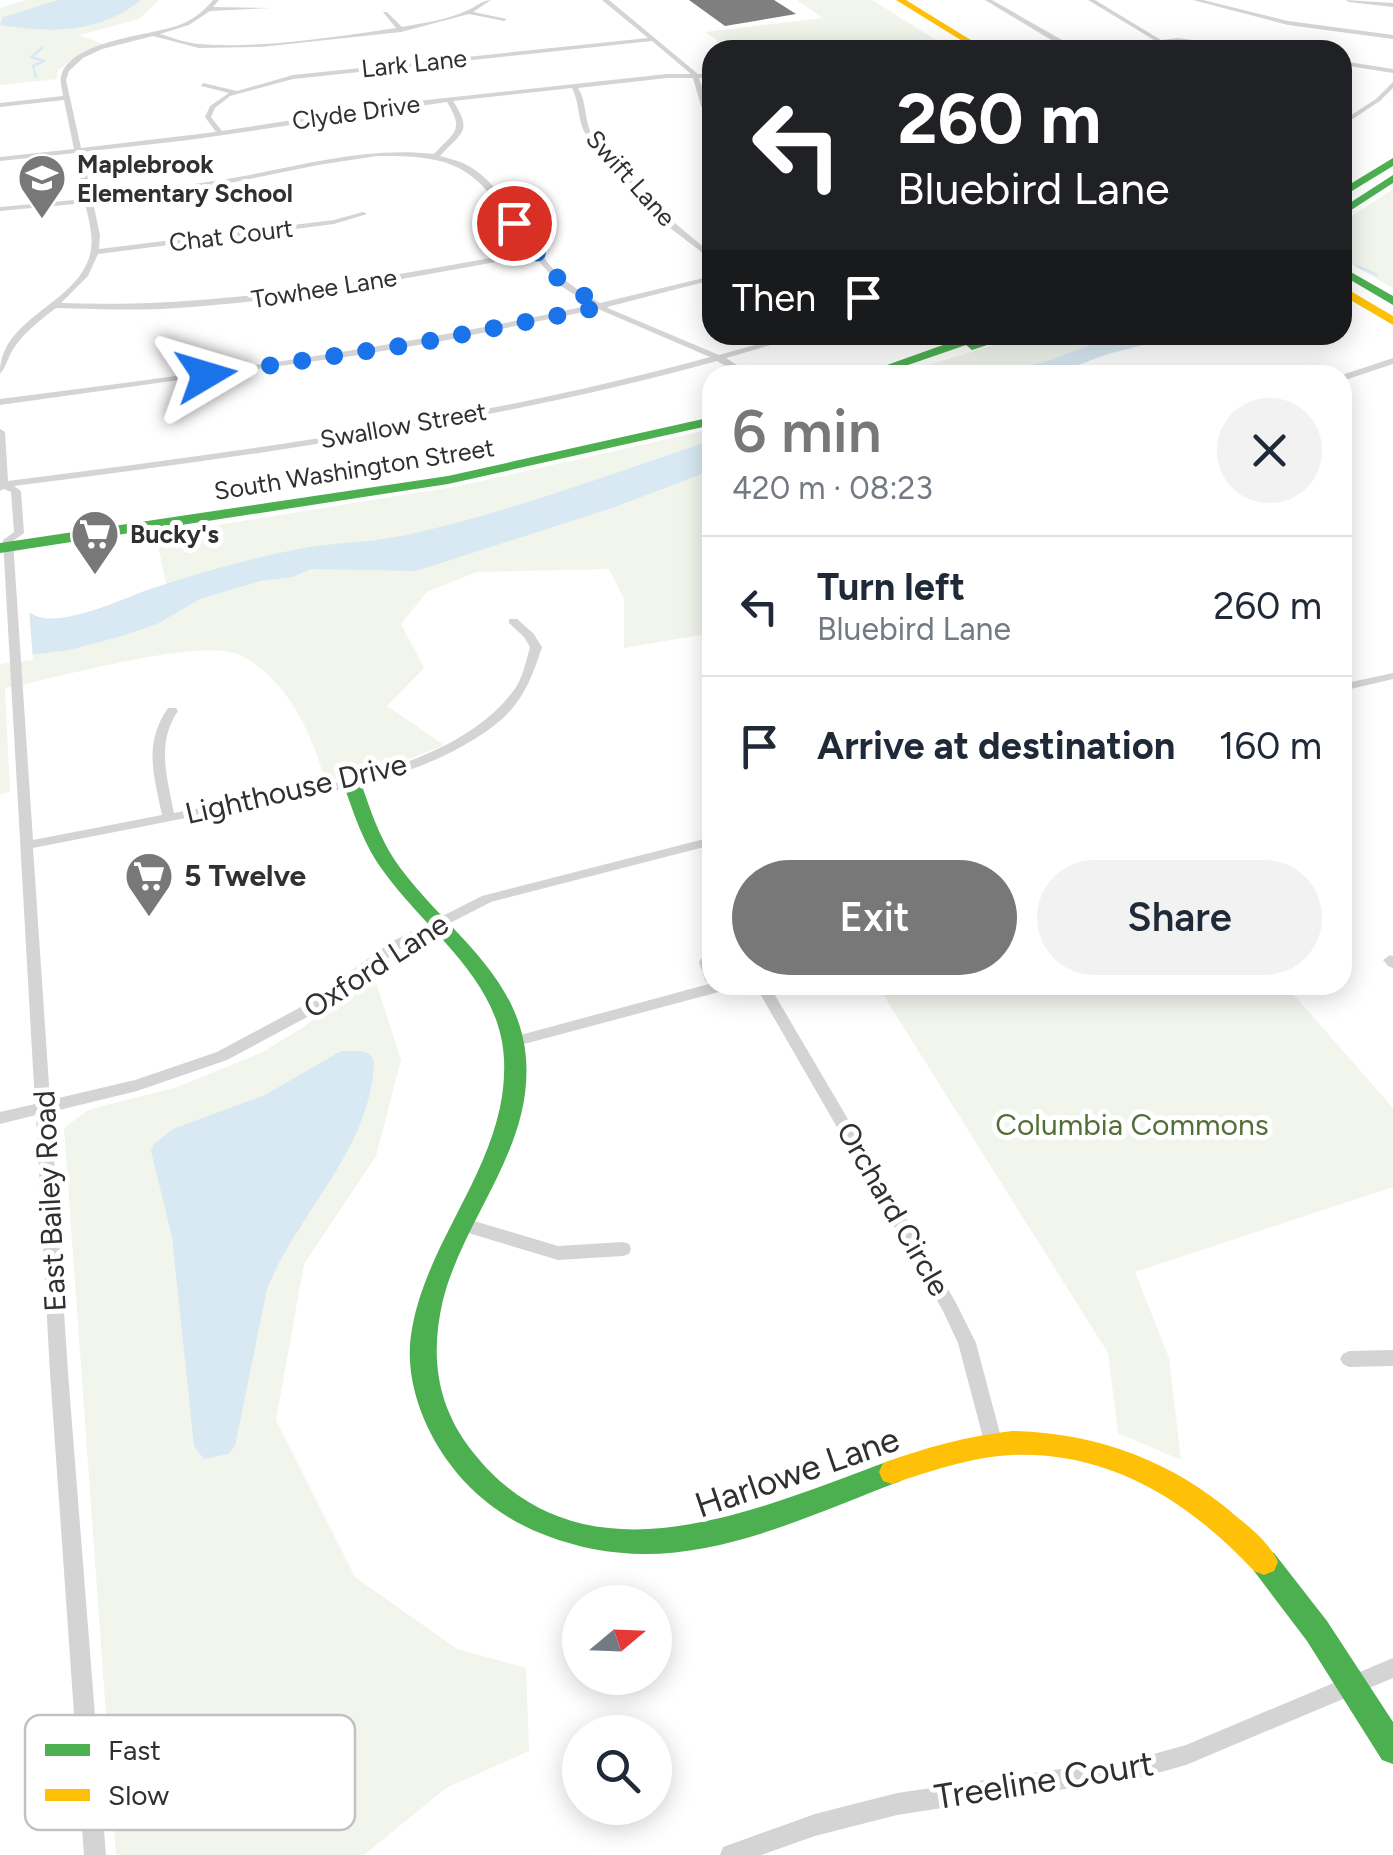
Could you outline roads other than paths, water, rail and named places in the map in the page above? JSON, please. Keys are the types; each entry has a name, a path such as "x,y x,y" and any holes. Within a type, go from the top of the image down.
{"main road":[{"path":"882,0 945,40"},
{"path":"900,0 966,40"},
{"path":"1352,188 1393,161"},
{"path":"1352,206 1393,178"},
{"path":"1352,282 1393,300"},
{"path":"1352,284 1393,321"},
{"path":"897,365 954,345"},
{"path":"897,365 974,345"},
{"name":"South Washington Street","path":"4,543 432,483 568,456 702,422"},
{"name":"Harlowe Lane","path":"352,783 376,845 417,900 488,977 513,1042 511,1121 492,1173 439,1270 426,1310 422,1357 425,1382 442,1428 472,1472 504,1500 538,1521 615,1543 659,1546 693,1542 761,1524 915,1465 994,1445 1041,1444 1126,1462 1178,1488 1257,1551 1295,1600 1393,1750"}],"street":[{"path":"1,365 20,336 90,269 97,252 63,76 76,59 188,22 210,9 216,0"},
{"path":"471,14 488,0"},
{"path":"605,0 696,76 702,98"},
{"path":"988,0 1056,40"},
{"path":"1090,0 1159,40"},
{"path":"1196,0 1288,23 1393,37"},
{"path":"1349,0 1393,5"},
{"path":"210,9 268,8"},
{"path":"386,13 401,30"},
{"path":"152,33 190,44 219,46 401,30 471,14 504,19"},
{"name":"Lark Lane","path":"236,92 334,71 653,39"},
{"path":"1352,65 1393,71"},
{"name":"Clyde Drive","path":"0,159 220,134 449,100 702,76"},
{"path":"1352,115 1393,84"},
{"path":"203,85 236,92"},
{"name":"Swift Lane","path":"574,86 582,98 582,124 588,134 673,226 702,250"},
{"path":"220,134 208,117 210,110 236,92"},
{"path":"0,105 67,98"},
{"path":"434,157 460,130 461,119 449,100"},
{"path":"0,209 89,200 369,156 434,157 474,171 564,284 601,307 732,365"},
{"name":"Chat Court","path":"97,252 334,222 363,214"},
{"name":"Towhee Lane","path":"52,305 134,309 216,304 535,252"},
{"path":"0,402 343,356 601,307 702,281"},
{"name":"Swallow Street","path":"1,486 390,429 569,394 765,345"},
{"path":"1352,374 1393,360"},
{"path":"0,432 1,486"},
{"name":"East Bailey Road","path":"1,486 16,491 19,534 4,543 14,612 59,1373 85,1715"},
{"name":"Lighthouse Drive","path":"28,845 352,783 442,752 503,710 518,694 535,657 534,642 513,621"},
{"path":"1352,686 1393,676"},
{"path":"169,818 157,739 162,721 172,711"},
{"name":"Oxford Lane","path":"0,1118 136,1085 246,1045 306,1010 398,944 487,900 538,883 702,843"},
{"path":"513,1042 702,988"},
{"name":"Orchard Circle","path":"768,995 949,1306 966,1343 994,1445"},
{"path":"464,1225 558,1253 623,1249"},
{"path":"1349,1359 1393,1358"},
{"name":"Treeline Court","path":"730,1855 815,1825 897,1804 1143,1767 1245,1732 1393,1668"},
{"name":"East Bailey Road","path":"94,1830 96,1855"}],"waterway":[{"path":"36,77 33,66 44,61 31,57 42,48"},
{"path":"1357,266 1377,275"}],"place":[{"name":"Maplebrook Elementary School","path":"42,220"},
{"name":"Bucky's","path":"95,576"},
{"name":"5 Twelve","path":"149,918"}],"park label":[{"name":"Columbia Commons","path":"1132,1125"}]}
